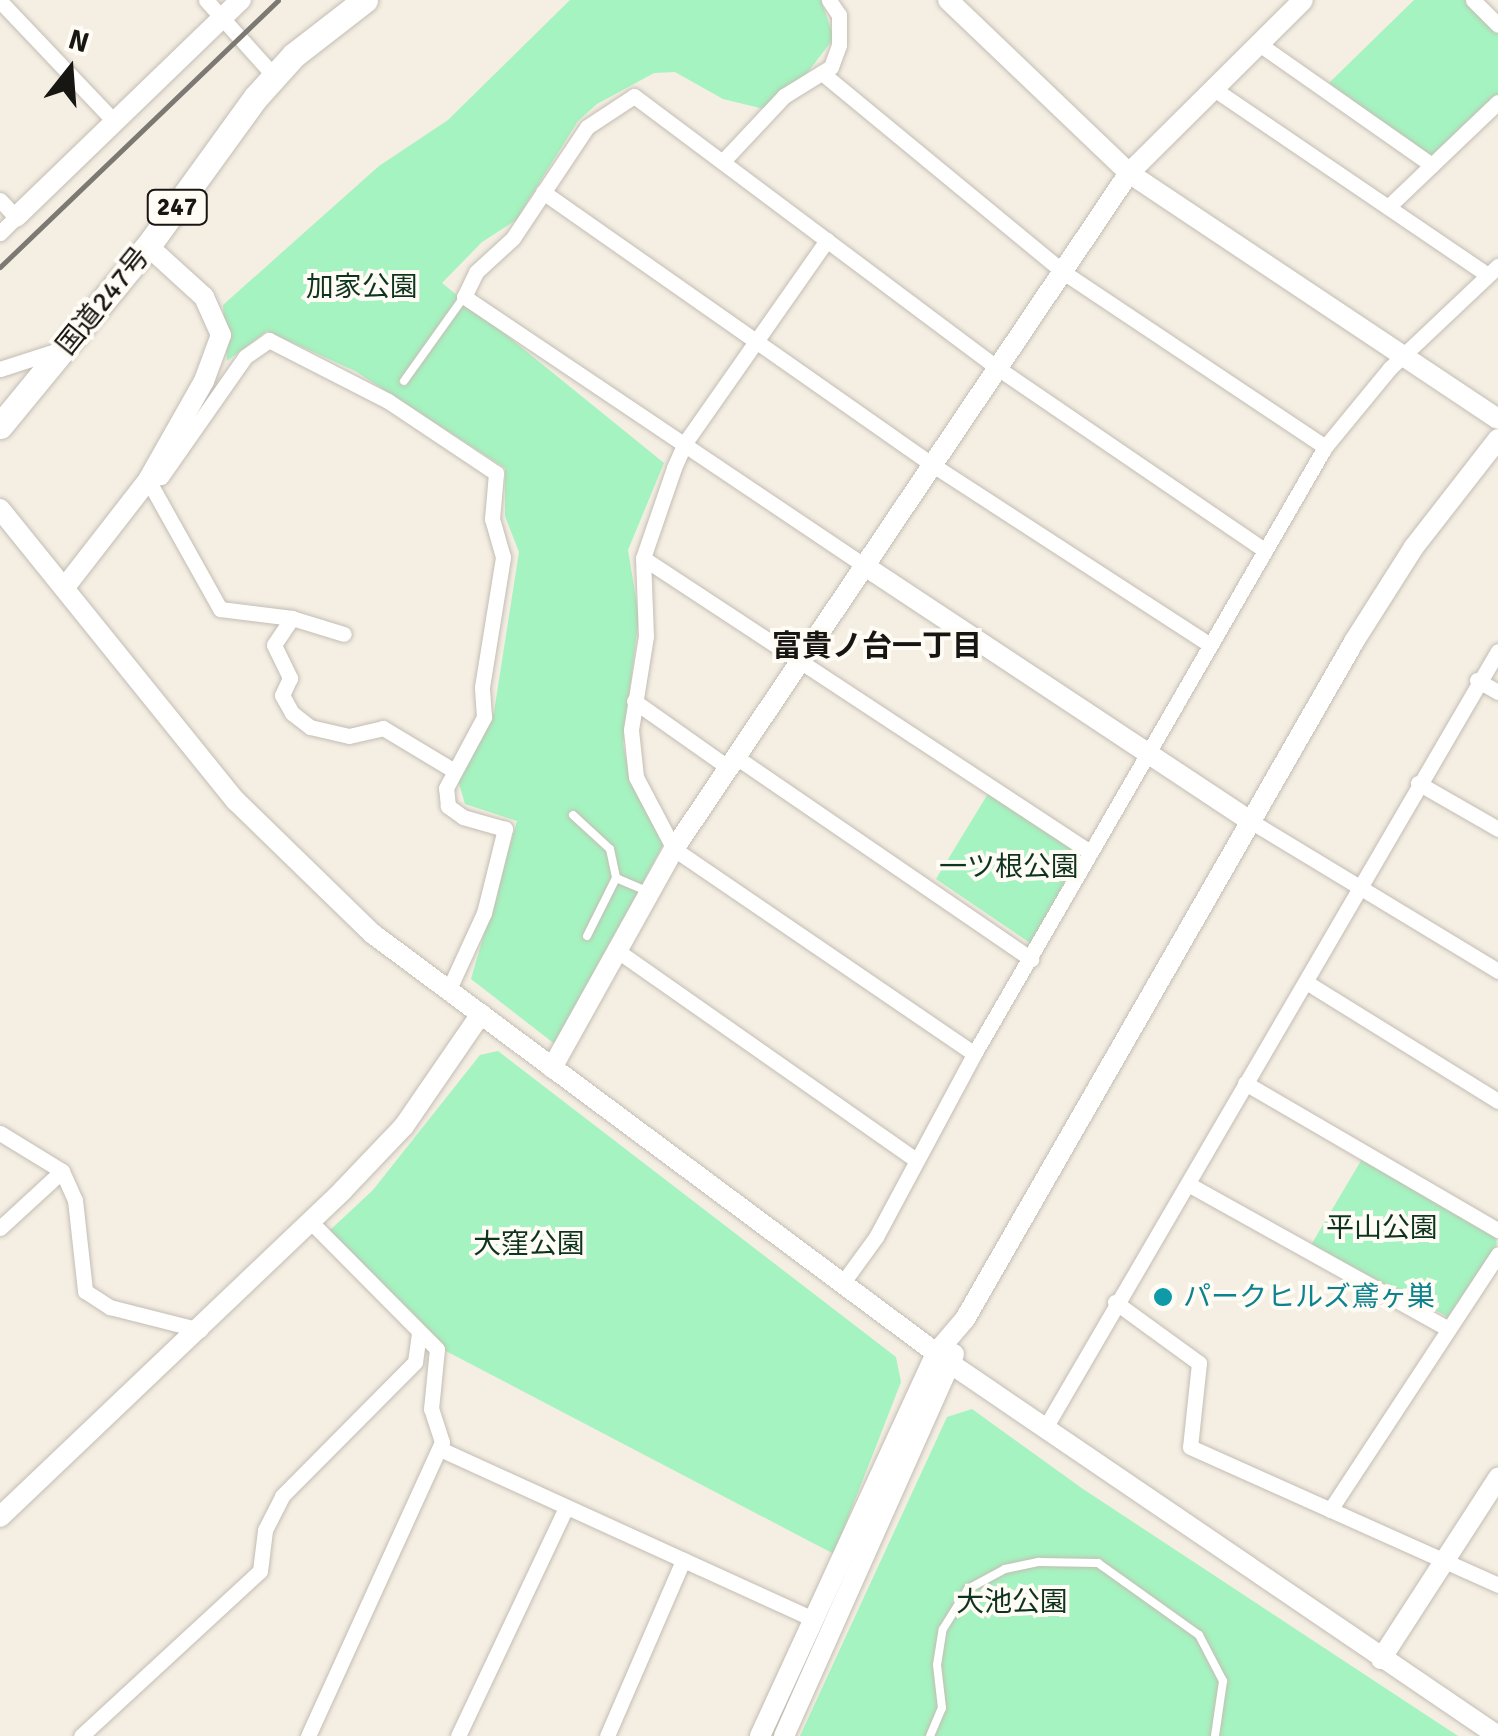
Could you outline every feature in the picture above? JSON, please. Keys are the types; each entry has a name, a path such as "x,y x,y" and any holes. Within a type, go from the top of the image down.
{"highway":[{"name":"国道247号","path":"0,426 68,348 274,77 365,0"}],"street":[{"path":"206,0 274,77"},
{"path":"0,233 241,0"},
{"path":"724,160 784,96 822,73 839,45 838,15 829,0"},
{"path":"948,0 1129,174 1498,419"},
{"path":"552,1068 674,849 1129,174 1303,0"},
{"path":"1473,0 1498,25"},
{"path":"0,1 114,120"},
{"path":"1258,44 1432,165"},
{"path":"822,73 1064,272 1325,447"},
{"path":"844,1281 876,1238 974,1054 1325,447 1403,356 1493,270 1388,207 1214,90"},
{"path":"1264,550 1000,368 634,96 587,127 513,238 476,272 464,297 1252,822 1498,970"},
{"path":"1388,207 1498,102"},
{"path":"543,192 933,465 1209,644"},
{"path":"0,200 16,217"},
{"path":"827,240 684,443 643,558 646,636 634,701 636,777 674,849 974,1054"},
{"path":"60,580 148,480 204,381 222,334 204,298 148,246"},
{"path":"148,480 161,477 245,358 269,340 388,400 496,473 492,518 503,556 484,717 453,770 448,806 463,817 505,829 484,913 448,989"},
{"path":"0,370 68,348"},
{"path":"760,1736 813,1619 965,1319 1414,547 1498,439"},
{"path":"148,480 220,609 292,618 344,634"},
{"path":"0,509 236,801 298,866 373,934 944,1358 1498,1736"},
{"path":"643,558 1090,852"},
{"path":"292,618 274,645 290,678 282,695 292,713 310,727 349,736 383,728 453,770"},
{"path":"1045,1428 1498,651"},
{"path":"1478,680 1498,692"},
{"path":"634,701 1031,958"},
{"path":"1418,783 1498,830"},
{"path":"620,952 916,1159"},
{"path":"1306,982 1498,1101"},
{"path":"0,1517 200,1330 404,1126 481,1014"},
{"path":"1245,1084 1498,1230"},
{"path":"0,1133 62,1171 74,1200 85,1292 110,1307 200,1330"},
{"path":"0,1228 62,1171"},
{"path":"1188,1184 1448,1330"},
{"path":"308,1736 440,1449 431,1409 437,1349 310,1222"},
{"path":"1330,1510 1498,1254"},
{"path":"1483,1277 1498,1287"},
{"path":"1115,1302 1198,1362 1190,1446 1498,1585"},
{"path":"81,1736 260,1570 265,1530 282,1496 415,1362 418,1332"},
{"path":"784,1736 944,1358"},
{"path":"440,1449 813,1619"},
{"path":"1381,1659 1498,1478"},
{"path":"458,1736 566,1508"},
{"path":"607,1736 684,1560"}],"lane":[{"path":"404,381 464,297"},
{"path":"573,815 610,849 616,878 588,936"},
{"path":"616,878 650,893"},
{"path":"930,1736 942,1708 937,1665 943,1629 968,1589 1005,1569 1039,1562 1098,1563 1200,1634 1223,1682 1216,1736"}],"green space":[{"name":"加家公園","path":"570,0 821,0 834,38 804,77 764,109 723,99 675,72 654,73 597,104 578,121 516,220 482,242 442,283 664,463 628,550 639,617 623,743 630,780 664,843 556,1045 471,979 517,821 465,804 458,780 494,712 519,552 505,516 505,468 355,371 267,331 227,361 223,305 379,166 448,120"},
{"path":"1414,0 1468,0 1498,32 1498,102 1436,161 1329,83"},
{"name":"一ツ根公園","path":"989,792 1080,852 1033,945 936,879"},
{"name":"大窪公園","path":"498,1051 896,1357 901,1382 834,1554 444,1350 328,1232 373,1190 480,1055"},
{"name":"平山公園","path":"1362,1159 1495,1236 1497,1244 1448,1317 1311,1245"},
{"name":"大池公園","path":"972,1409 1083,1489 1458,1736 800,1736 947,1417"}],"railway":[{"path":"0,267 278,0"}],"place":[{"name":"パークヒルズ鳶ヶ巣","path":"1163,1297"}],"district":[{"name":"富貴ノ台一丁目","path":"877,647"}]}
